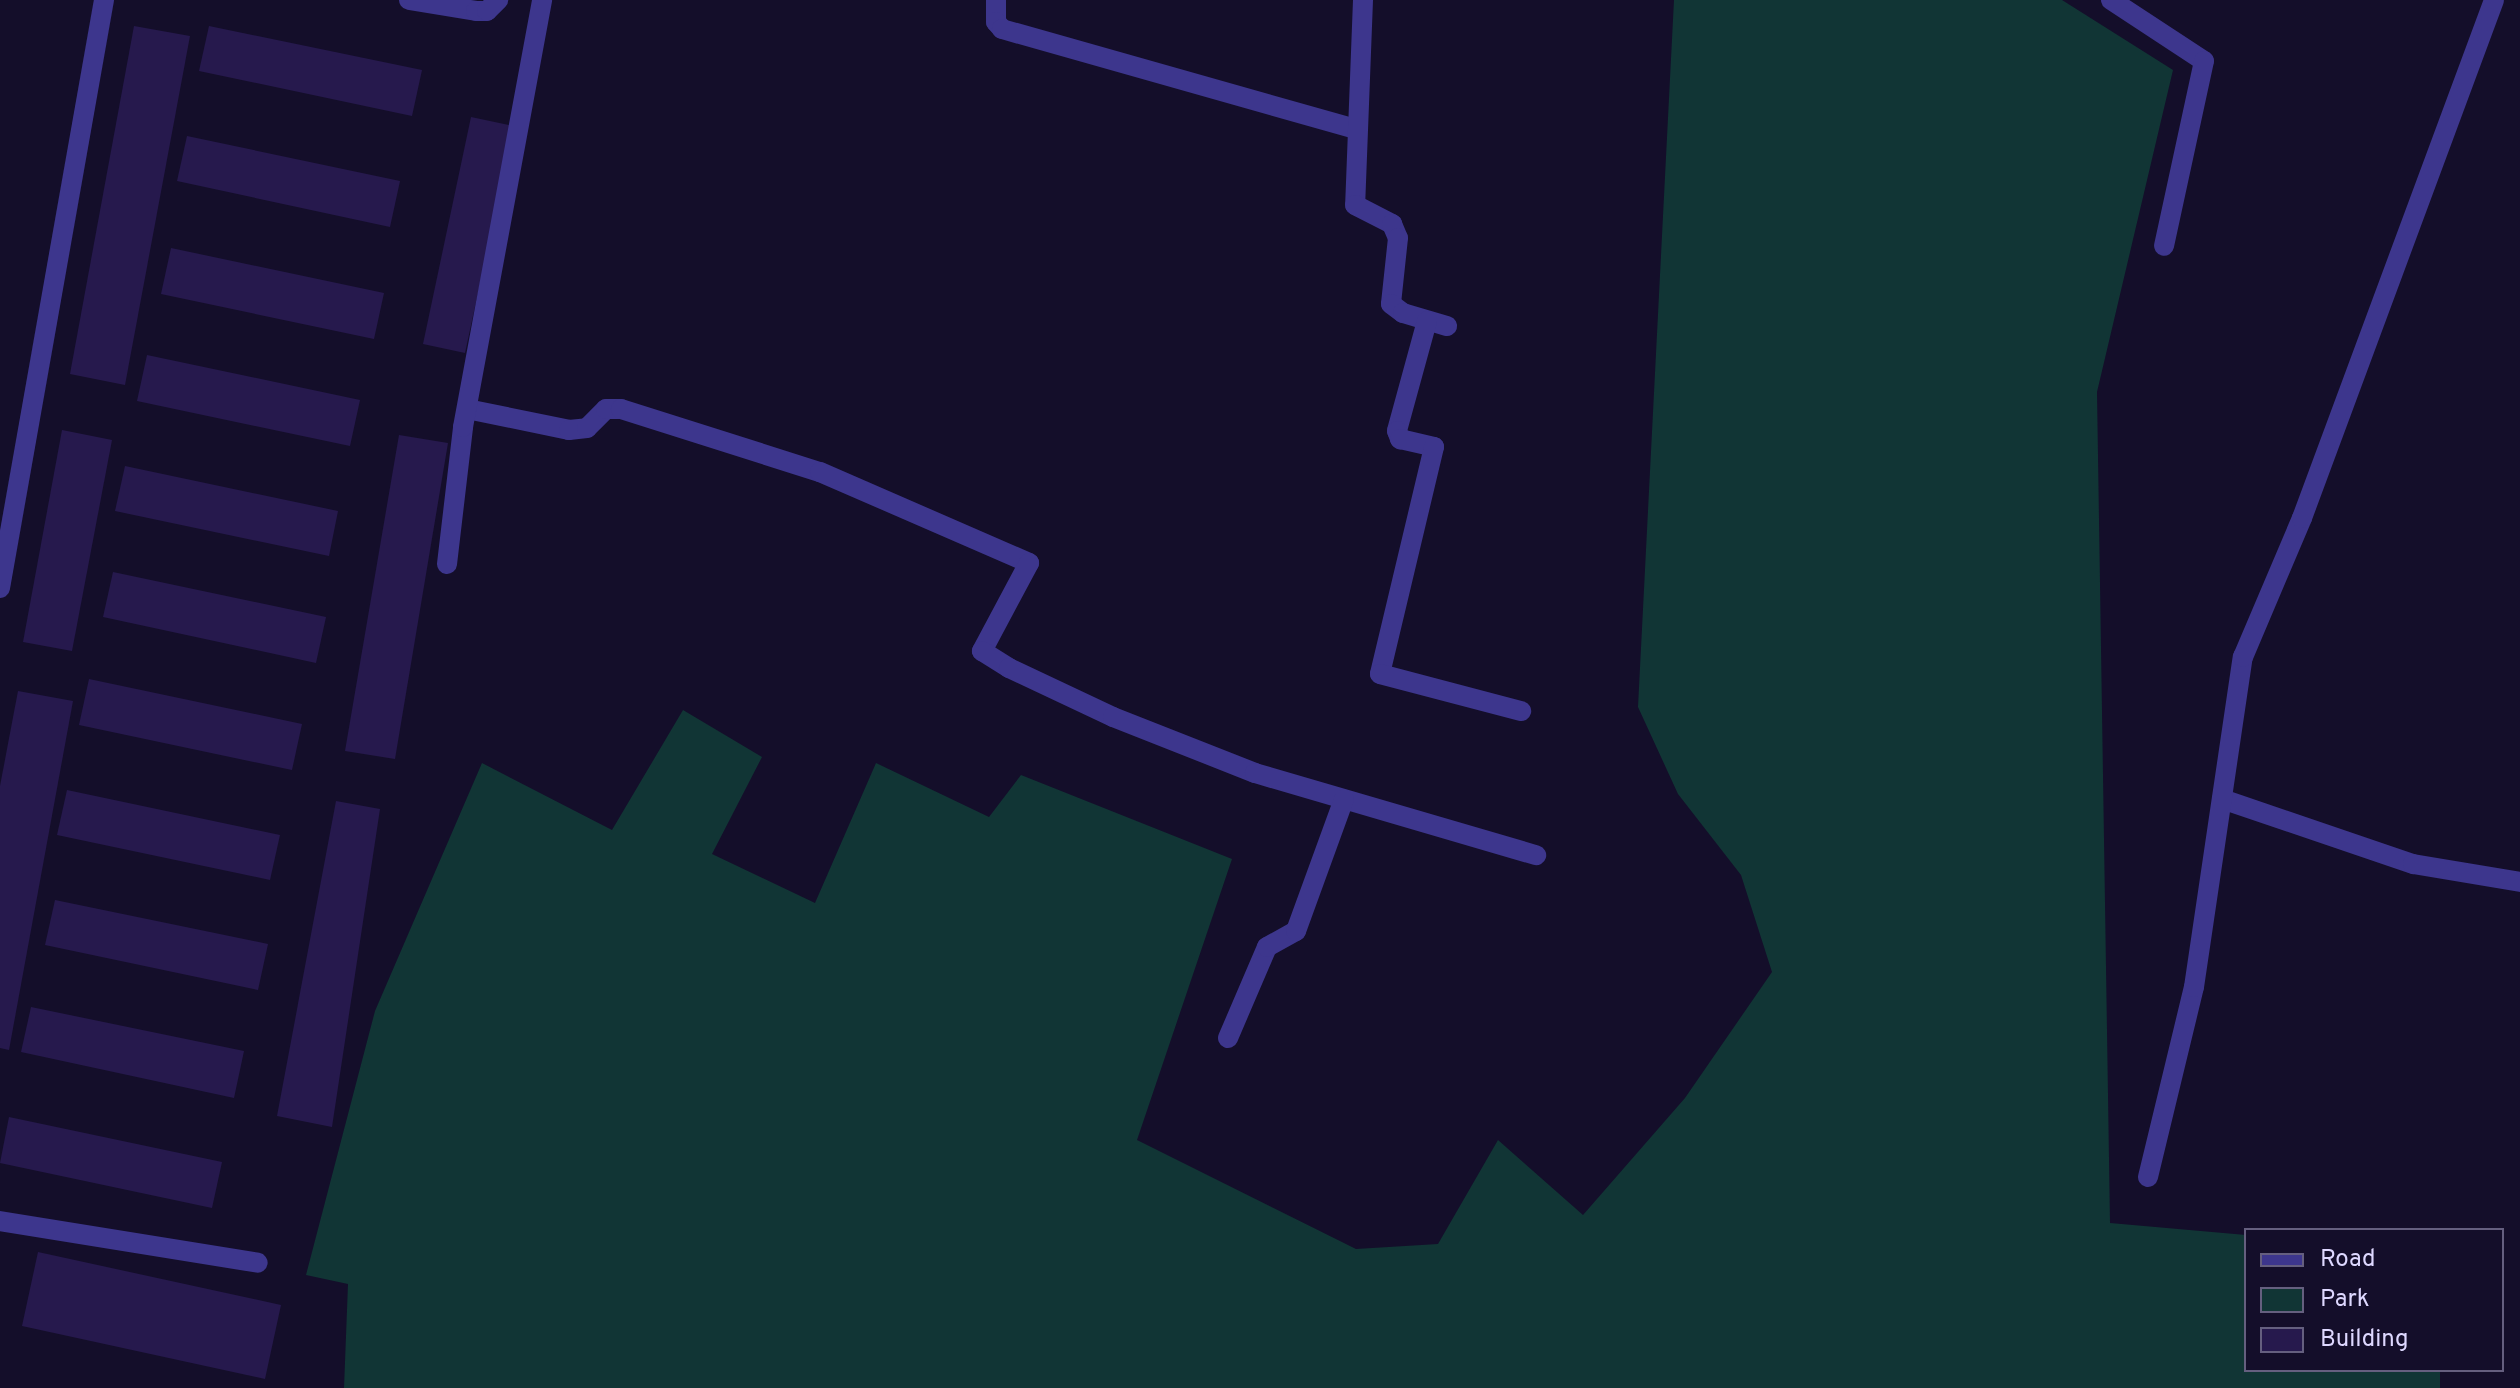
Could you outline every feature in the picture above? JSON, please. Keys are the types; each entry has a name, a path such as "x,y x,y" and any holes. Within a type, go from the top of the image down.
{"street":[{"path":"0,588 104,0"},
{"path":"409,0 487,11 498,0"},
{"path":"447,564 467,409 542,0"},
{"path":"996,0 996,22 1002,29 1356,129"},
{"path":"1363,0 1355,205 1392,224 1398,238 1391,304 1437,323 1397,431 1400,439 1434,447 1380,674 1521,711"},
{"path":"2111,0 2204,61 2164,246"},
{"path":"2148,1177 2194,987 2243,657 2302,518 2494,0"},
{"path":"467,409 569,430 587,428 606,409 621,409 820,472 1029,563 982,651 1113,717 1255,773 1536,855"},
{"path":"1228,1038 1267,947 1296,931 1344,799"},
{"path":"2222,799 2413,864 2520,882"},
{"path":"0,1221 258,1263"}],"green space":[{"path":"1674,0 2062,0 2173,70 2097,392 2110,1223 2244,1235 2244,1372 2440,1372 2440,1388 344,1388 348,1284 306,1275 375,1011 482,763 612,830 683,710 762,757 712,854 815,903 876,763 989,817 1021,775 1232,859 1137,1140 1356,1249 1438,1244 1498,1140 1583,1215 1685,1098 1772,972 1741,875 1678,794 1638,707"}],"building":[{"path":"134,26 190,36 125,385 70,374"},
{"path":"209,26 422,70 412,116 199,71"},
{"path":"471,117 514,126 465,353 423,344"},
{"path":"187,136 400,181 390,227 177,181"},
{"path":"171,248 384,293 374,339 161,294"},
{"path":"147,355 360,400 350,446 137,401"},
{"path":"62,430 112,440 72,651 23,642"},
{"path":"399,435 448,443 395,759 345,751"},
{"path":"125,466 338,511 329,556 115,511"},
{"path":"113,572 326,617 316,663 103,617"},
{"path":"89,679 302,724 292,770 79,725"},
{"path":"18,691 73,701 9,1050 0,1048 0,786"},
{"path":"67,790 280,835 270,880 57,835"},
{"path":"336,801 380,809 332,1127 277,1116"},
{"path":"55,900 268,944 258,990 45,945"},
{"path":"31,1007 244,1051 234,1098 21,1052"},
{"path":"9,1117 222,1162 212,1208 0,1163"},
{"path":"38,1252 281,1305 265,1379 22,1326"}]}
